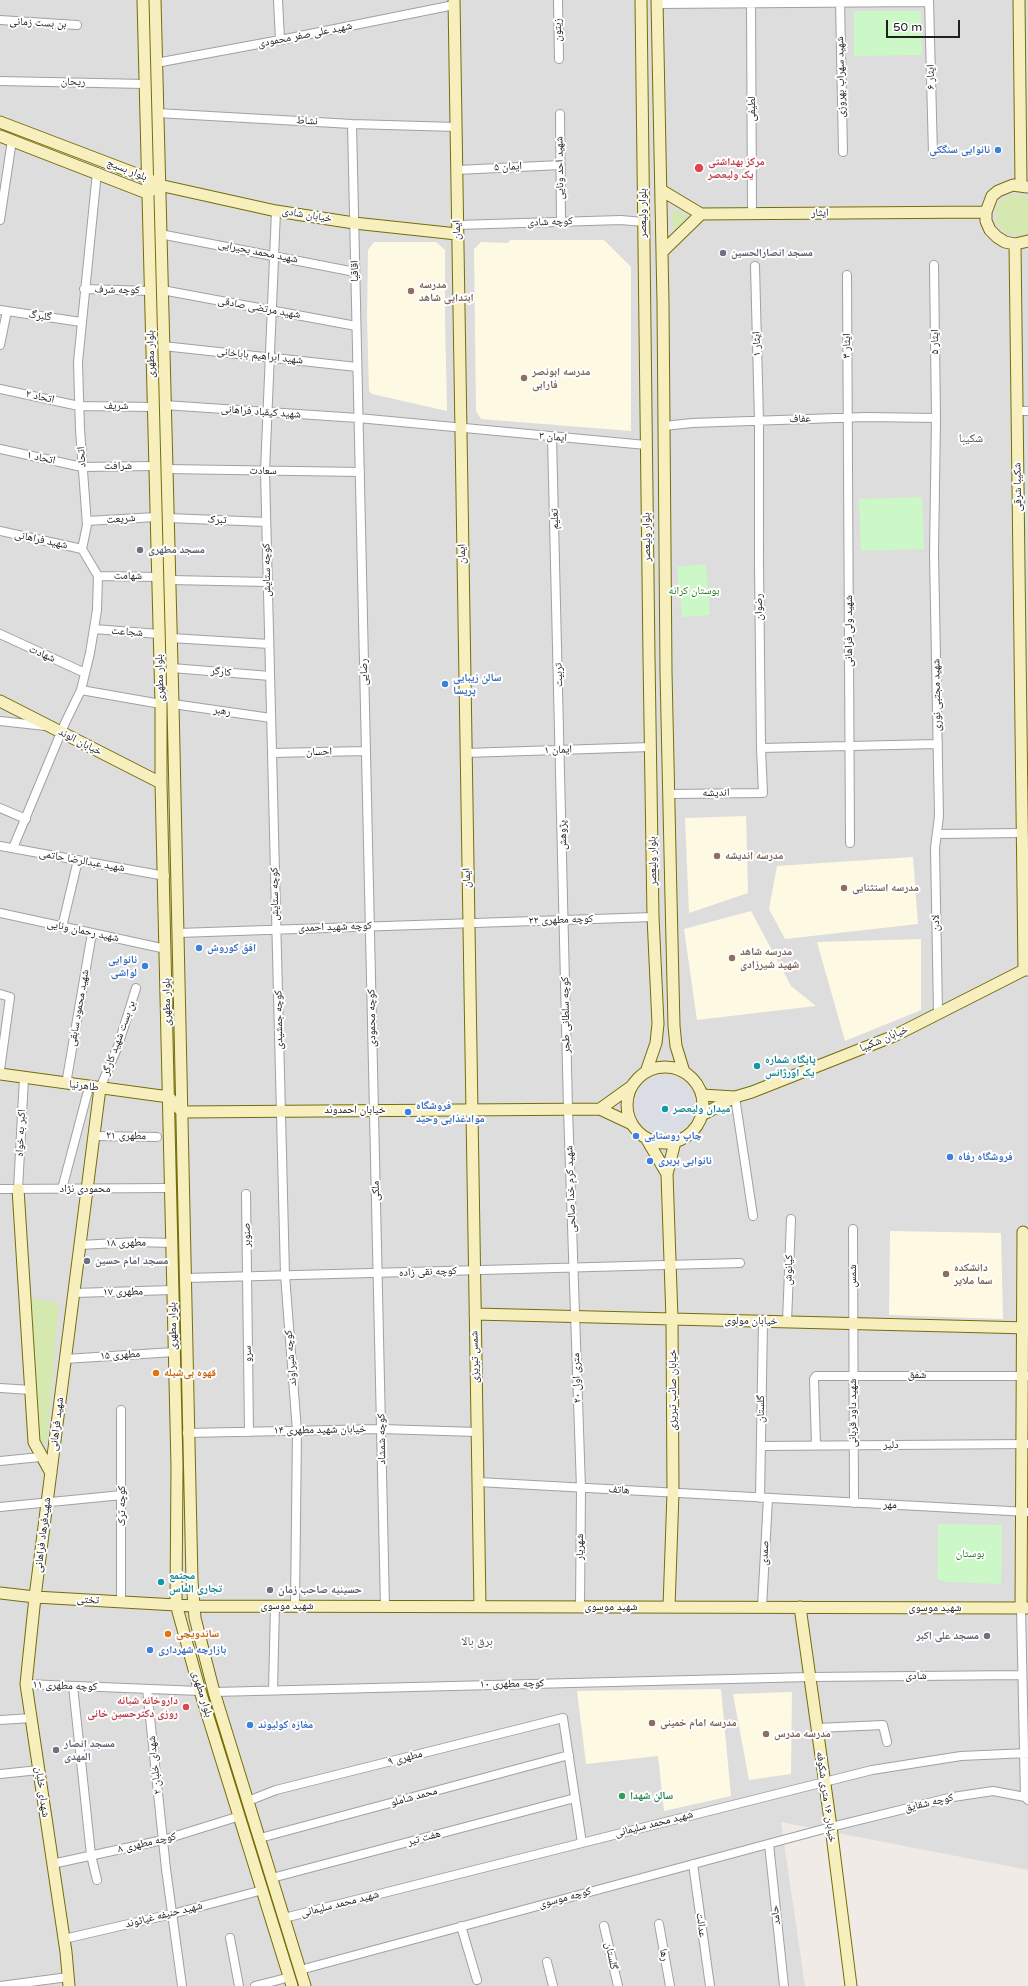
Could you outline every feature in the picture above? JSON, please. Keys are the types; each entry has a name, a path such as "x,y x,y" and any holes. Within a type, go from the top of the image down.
{"main road":[{"name":"بلوار مطهری","path":"143,0 161,704 161,783 177,1466 176,1604 200,1691 291,1981"},
{"name":"بلوار مطهری","path":"155,0 186,1278 187,1433 194,1606 195,1618 214,1692 305,1986"},
{"name":"بلوار ولیعصر","path":"641,0 653,917 658,1024 654,1049 646,1072"},
{"path":"1019,0 1024,51 1025,186 1005,187 992,196 986,212 986,221 990,230 997,238 1005,242 1015,244 1028,241"},
{"name":"ایمان","path":"454,2 471,1108"},
{"name":"بلوار ولیعصر","path":"657,2 662,252 668,794 674,1026 676,1046 684,1072"},
{"name":"بلوار بسیج","path":"0,122 147,178 159,185 147,193 97,172 0,136"},
{"name":"خیابان شادی","path":"159,185 276,211 354,223 457,229"},
{"path":"661,190 701,214 662,252"},
{"name":"ایثار","path":"701,214 986,212"},
{"name":"شکیبا شرقی","path":"1015,244 1022,411 1025,790 1022,833 1026,970"},
{"path":"646,445 664,426"},
{"name":"خیابان الوند","path":"0,700 161,783"},
{"name":"خیابان شکیبا","path":"735,1097 752,1092 894,1036 1026,970"},
{"path":"646,1138 665,1144 675,1142 692,1132 702,1115 702,1095 695,1082 684,1072 665,1067 646,1072 632,1086 600,1109 632,1124 646,1138 667,1174"},
{"name":"طاهرنیا","path":"0,1074 168,1097"},
{"path":"632,1086 627,1105 632,1124"},
{"name":"شهید فراهانی","path":"51,1473 94,1136 94,1087"},
{"path":"702,1095 735,1097"},
{"path":"168,1097 182,1112"},
{"path":"702,1115 735,1097"},
{"name":"خیابان احمدوند","path":"182,1112 471,1108 600,1109"},
{"name":"شمس تبریزی","path":"471,1108 480,1606"},
{"path":"667,1174 675,1142"},
{"name":"خیابان صائب تبریزی","path":"667,1174 672,1319 673,1493 669,1607"},
{"name":"شهید فراهانی","path":"18,1189 34,1442 40,1457 51,1473"},
{"path":"1024,1608 1025,1231"},
{"name":"خیابان مولوی","path":"475,1314 1025,1327"},
{"name":"شهیدفرهاد فراهانی","path":"35,1597 51,1473"},
{"name":"تختی","path":"0,1593 35,1597 176,1604"},
{"name":"شهدای خلبان","path":"35,1597 26,1684 64,1939 68,1981"},
{"name":"شهید موسوی","path":"176,1604 194,1606 1024,1608"},
{"name":"خیابان ۱۶ متری شکوفه","path":"800,1607 831,1827 850,1986"}],"street":[{"path":"278,0 280,40"},
{"name":"زیتون","path":"558,0 559,59"},
{"name":"شهید سهراب بهروزی","path":"840,1 843,152"},
{"path":"657,2 929,1"},
{"name":"ایثار ۶","path":"929,1 933,154"},
{"name":"شهید علی صفر محمودی","path":"156,63 280,40 454,2"},
{"name":"لطیفی","path":"752,2 752,213"},
{"name":"بن بست زمانی","path":"0,20 77,25"},
{"name":"ریحان","path":"0,81 145,84"},
{"name":"نشاط","path":"158,113 352,124 456,127"},
{"name":"شهید احد ونایی","path":"560,114 561,222"},
{"name":"اقاقیا","path":"352,124 358,418"},
{"path":"0,220 12,140"},
{"name":"ایمان ۵","path":"456,170 560,165"},
{"name":"اتحاد","path":"82,549 87,521 82,467 78,362 97,172"},
{"name":"کوچه ستایش","path":"276,211 265,471 276,930"},
{"name":"کوچه شادی","path":"457,229 561,222 621,220 644,222"},
{"name":"شهید محمد بحیرایی","path":"160,234 355,272"},
{"name":"ایثار ۵","path":"934,265 936,418 934,556"},
{"name":"ایثار ۱","path":"755,266 759,421"},
{"name":"ایثار ۳","path":"847,275 847,418"},
{"name":"کوچه شرف","path":"84,290 150,291"},
{"name":"شهید مرتضی صادقی","path":"162,290 356,326"},
{"path":"0,345 3,311"},
{"name":"گلبرگ","path":"3,311 81,322"},
{"name":"شهید ابراهیم باباخانی","path":"163,346 357,367"},
{"name":"اتحاد ۲","path":"0,389 79,406"},
{"name":"شهید کیقباد فراهانی","path":"164,405 358,418 460,429"},
{"name":"شریف","path":"79,406 153,407"},
{"name":"رضایی","path":"358,418 370,926"},
{"name":"عفاف","path":"664,426 847,418 936,418"},
{"name":"شهید ولی فراهانی","path":"847,418 850,843"},
{"name":"رضوان","path":"759,421 761,748 763,793"},
{"name":"ایمان ۳","path":"460,429 646,445"},
{"name":"تعلیم","path":"552,437 557,600"},
{"name":"اتحاد ۱","path":"0,450 82,467"},
{"name":"شرافت","path":"82,467 154,466"},
{"name":"سعادت","path":"166,469 360,472"},
{"name":"شریعت","path":"87,521 156,517"},
{"name":"تبرک","path":"168,518 266,522"},
{"name":"شهید فراهانی","path":"0,531 82,549"},
{"path":"13,848 26,818 57,730 65,723 81,690 85,673 97,610 98,576 82,549"},
{"name":"شهید مجتبی نوری","path":"934,556 939,816 937,834"},
{"name":"شهامت","path":"98,576 158,577"},
{"path":"170,580 268,582"},
{"name":"تربیت","path":"557,600 561,750"},
{"name":"شجاعت","path":"94,630 159,634"},
{"name":"شهادت","path":"0,634 85,673"},
{"path":"171,638 269,644"},
{"name":"کارگر","path":"172,668 270,676"},
{"path":"81,690 161,704"},
{"name":"رهبر","path":"173,704 271,718"},
{"path":"0,721 57,730"},
{"path":"761,748 938,744"},
{"name":"ایمان ۱","path":"465,753 651,747"},
{"name":"پژوهش","path":"561,750 564,920"},
{"name":"احسان","path":"272,753 366,751"},
{"name":"اندیشه","path":"668,794 763,793"},
{"path":"0,808 26,818"},
{"path":"937,834 1022,833"},
{"name":"لادن","path":"937,834 935,848 938,1014"},
{"name":"شهید عبدالرضا حاتمی","path":"0,846 164,876"},
{"path":"62,927 78,860"},
{"name":"شهید رحمان ونایی","path":"0,913 166,950"},
{"name":"کوچه مطهری ۲۲","path":"468,923 653,917"},
{"name":"کوچه سلطانی طجر","path":"564,920 568,1109"},
{"name":"کوچه شهید احمدی","path":"178,933 468,923"},
{"name":"کوچه محمودی","path":"370,926 374,1110"},
{"name":"کوچه جمشیدی","path":"276,930 281,1110"},
{"name":"شهید محمود سابقی","path":"66,1084 92,933"},
{"name":"بن بست شهید کارگر","path":"62,1189 94,1087 118,1046 136,988"},
{"path":"0,994 10,997 0,1070"},
{"name":"اکبر به خواه","path":"18,1189 24,1078"},
{"path":"735,1097 752,1216"},
{"name":"شهید کرم خدا صالحی","path":"568,1109 574,1268"},
{"name":"کوچه شیراوند","path":"281,1110 285,1275 297,1431 295,1606"},
{"name":"ملکی","path":"374,1110 378,1273"},
{"name":"مطهری ۲۱","path":"94,1136 158,1137"},
{"name":"محمودی نژاد","path":"0,1189 171,1188"},
{"name":"صنوبر","path":"246,1194 247,1276"},
{"name":"کیانوش","path":"787,1322 791,1219"},
{"name":"شمس","path":"853,1229 853,1323"},
{"name":"مطهری ۱۸","path":"80,1245 136,1242 172,1243"},
{"name":"کوچه نقی زاده","path":"186,1278 740,1263"},
{"name":"۲۰ متری اول","path":"574,1268 581,1488"},
{"name":"کوچه شمشاد","path":"378,1273 386,1606"},
{"name":"سرو","path":"247,1276 249,1432"},
{"name":"مطهری ۱۷","path":"74,1293 173,1290"},
{"name":"گلستان","path":"760,1498 763,1321"},
{"name":"شهید داود قربانی","path":"853,1323 854,1503"},
{"name":"مطهری ۱۵","path":"65,1359 174,1352"},
{"name":"شفق","path":"816,1445 814,1379 816,1376 1025,1376"},
{"path":"0,1388 31,1390"},
{"name":"کوچه ترک","path":"121,1410 121,1602"},
{"name":"خیابان شهید مطهری ۱۴","path":"187,1433 382,1429 477,1432"},
{"name":"دلیر","path":"761,1446 1025,1444"},
{"path":"0,1461 40,1457"},
{"name":"هاتف","path":"478,1482 760,1498"},
{"name":"شهریار","path":"580,1607 581,1488"},
{"path":"0,1507 122,1495"},
{"name":"مهر","path":"760,1498 1025,1512"},
{"name":"صمدی","path":"762,1607 768,1498"},
{"path":"273,1690 275,1606"},
{"path":"1024,1608 1022,1675 1025,1684 1027,1753 1026,1799"},
{"name":"شادی","path":"810,1677 1022,1675"},
{"name":"کوچه مطهری ۱۰","path":"214,1692 810,1677"},
{"name":"کوچه مطهری ۱۱","path":"26,1684 200,1691"},
{"path":"73,1686 91,1855 97,1880"},
{"name":"شهدای خلبان ۲","path":"147,1688 163,1840 182,1986"},
{"path":"0,1720 32,1718"},
{"name":"مطهری ۹","path":"248,1801 276,1790 563,1718 568,1755"},
{"path":"817,1728 883,1725 887,1742"},
{"name":"شهید محمد سلیمانی","path":"284,1918 872,1770 961,1756 1027,1753"},
{"path":"568,1755 582,1843"},
{"name":"محمد شاملو","path":"260,1838 568,1755"},
{"path":"0,1774 39,1770"},
{"name":"کوچه شقایق","path":"831,1827 953,1797 993,1792 1026,1799"},
{"name":"هفت تیر","path":"272,1878 575,1798"},
{"name":"کوچه مطهری ۸","path":"52,1864 163,1840 240,1816"},
{"name":"کوچه موسوی","path":"300,1970 831,1827"},
{"name":"حامد","path":"769,1844 784,1986"},
{"name":"عدالت","path":"693,1864 710,1986"},
{"name":"شهید حنیفه غیاثوند","path":"64,1939 172,1914 263,1890"},
{"name":"رها","path":"659,1924 670,1986"},
{"path":"461,1926 477,1980"},
{"name":"گلستان","path":"604,1926 618,1986"},
{"path":"230,1938 239,1986"},
{"path":"547,1962 553,1986"},
{"path":"0,1986 68,1981"},
{"path":"255,1986 291,1981"}],"shaded area":[{"path":"0,0 1028,0 1028,1870 781,1822 805,1986 0,1986"},
{"path":"510,240 604,240 631,267 631,431 481,419 476,411 474,249 481,242 508,243"},
{"path":"374,242 436,242 445,250 447,411 372,394 369,391 367,317 368,250"},
{"name":"مدرسه اندیشه","path":"746,816 748,893 689,913 685,818"},
{"name":"مدرسه استثنایی","path":"913,857 918,924 785,939 769,909 777,866"},
{"name":"مدرسه شاهد شهید شیرزادی","path":"751,911 791,986 816,1006 697,1020 684,929"},
{"path":"921,939 921,1010 845,1041 817,942"},
{"name":"میدان ولیعصر","path":"665,1078 675,1080 684,1086 690,1095 692,1105 690,1115 684,1124 675,1130 665,1132 655,1130 646,1124 640,1115 638,1105 640,1095 646,1086 655,1080"},
{"name":"دانشکده سما ملایر","path":"890,1231 1001,1233 1003,1319 889,1315"},
{"name":"مدرسه امام خمینی","path":"721,1689 731,1796 664,1811 658,1756 586,1764 577,1691"},
{"name":"مدرسه مدرس","path":"792,1692 791,1774 749,1780 733,1694"}],"green space":[{"path":"854,11 921,11 922,55 854,56"},
{"path":"1010,194 1028,197 1028,233 1019,236 1005,233 996,222 996,209 999,202"},
{"path":"671,209 688,216 674,230"},
{"path":"922,497 924,549 861,551 859,499"},
{"name":"بوستان کرانه","path":"706,564 710,615 682,617 677,567"},
{"path":"30,1298 59,1303 47,1443 38,1443"},
{"name":"بوستان","path":"938,1524 1002,1525 1001,1584 947,1582 937,1579"}],"place":[{"name":"نانوایی سنگکی","path":"998,150"},
{"name":"مرکز بهداشتی یک ولیعصر","path":"699,168"},
{"name":"مسجد انصارالحسین","path":"723,253"},
{"name":"مدرسه ابتدایی شاهد","path":"411,291"},
{"name":"مدرسه ابونصر فارابی","path":"524,378"},
{"name":"مسجد مطهری","path":"140,550"},
{"name":"سالن زیبایی پریسا","path":"445,684"},
{"name":"مدرسه اندیشه","path":"717,856"},
{"name":"مدرسه استثنایی","path":"844,888"},
{"name":"افق کوروش","path":"199,948"},
{"name":"مدرسه شاهد شهید شیرزادی","path":"732,958"},
{"name":"نانوایی لواشی","path":"145,966"},
{"name":"پایگاه شماره یک اورژانس","path":"757,1066"},
{"name":"میدان ولیعصر","path":"665,1109"},
{"name":"فروشگاه موادغذایی وحید","path":"408,1112"},
{"name":"چاپ روستایی","path":"636,1136"},
{"name":"فروشگاه رفاه","path":"950,1157"},
{"name":"نانوایی بربری","path":"650,1161"},
{"name":"مسجد امام حسین","path":"87,1261"},
{"name":"دانشکده سما ملایر","path":"946,1274"},
{"name":"قهوه بی‌شیله","path":"156,1373"},
{"name":"مجتمع تجاری الماس","path":"161,1582"},
{"name":"حسینیه صاحب زمان","path":"270,1590"},
{"name":"ساندویچی","path":"168,1634"},
{"name":"مسجد علی اکبر","path":"987,1636"},
{"name":"بازارچه شهرداری","path":"150,1650"},
{"name":"داروخانه شبانه روزی دکترحسین خانی","path":"186,1707"},
{"name":"مدرسه امام خمینی","path":"652,1723"},
{"name":"مغازه کولیوند","path":"250,1725"},
{"name":"مدرسه مدرس","path":"766,1734"},
{"name":"مسجد انصار المهدی","path":"56,1750"},
{"name":"سالن شهدا","path":"622,1796"}],"district":[{"name":"شکیبا","path":"971,439"},
{"name":"برق بالا","path":"477,1642"}]}
